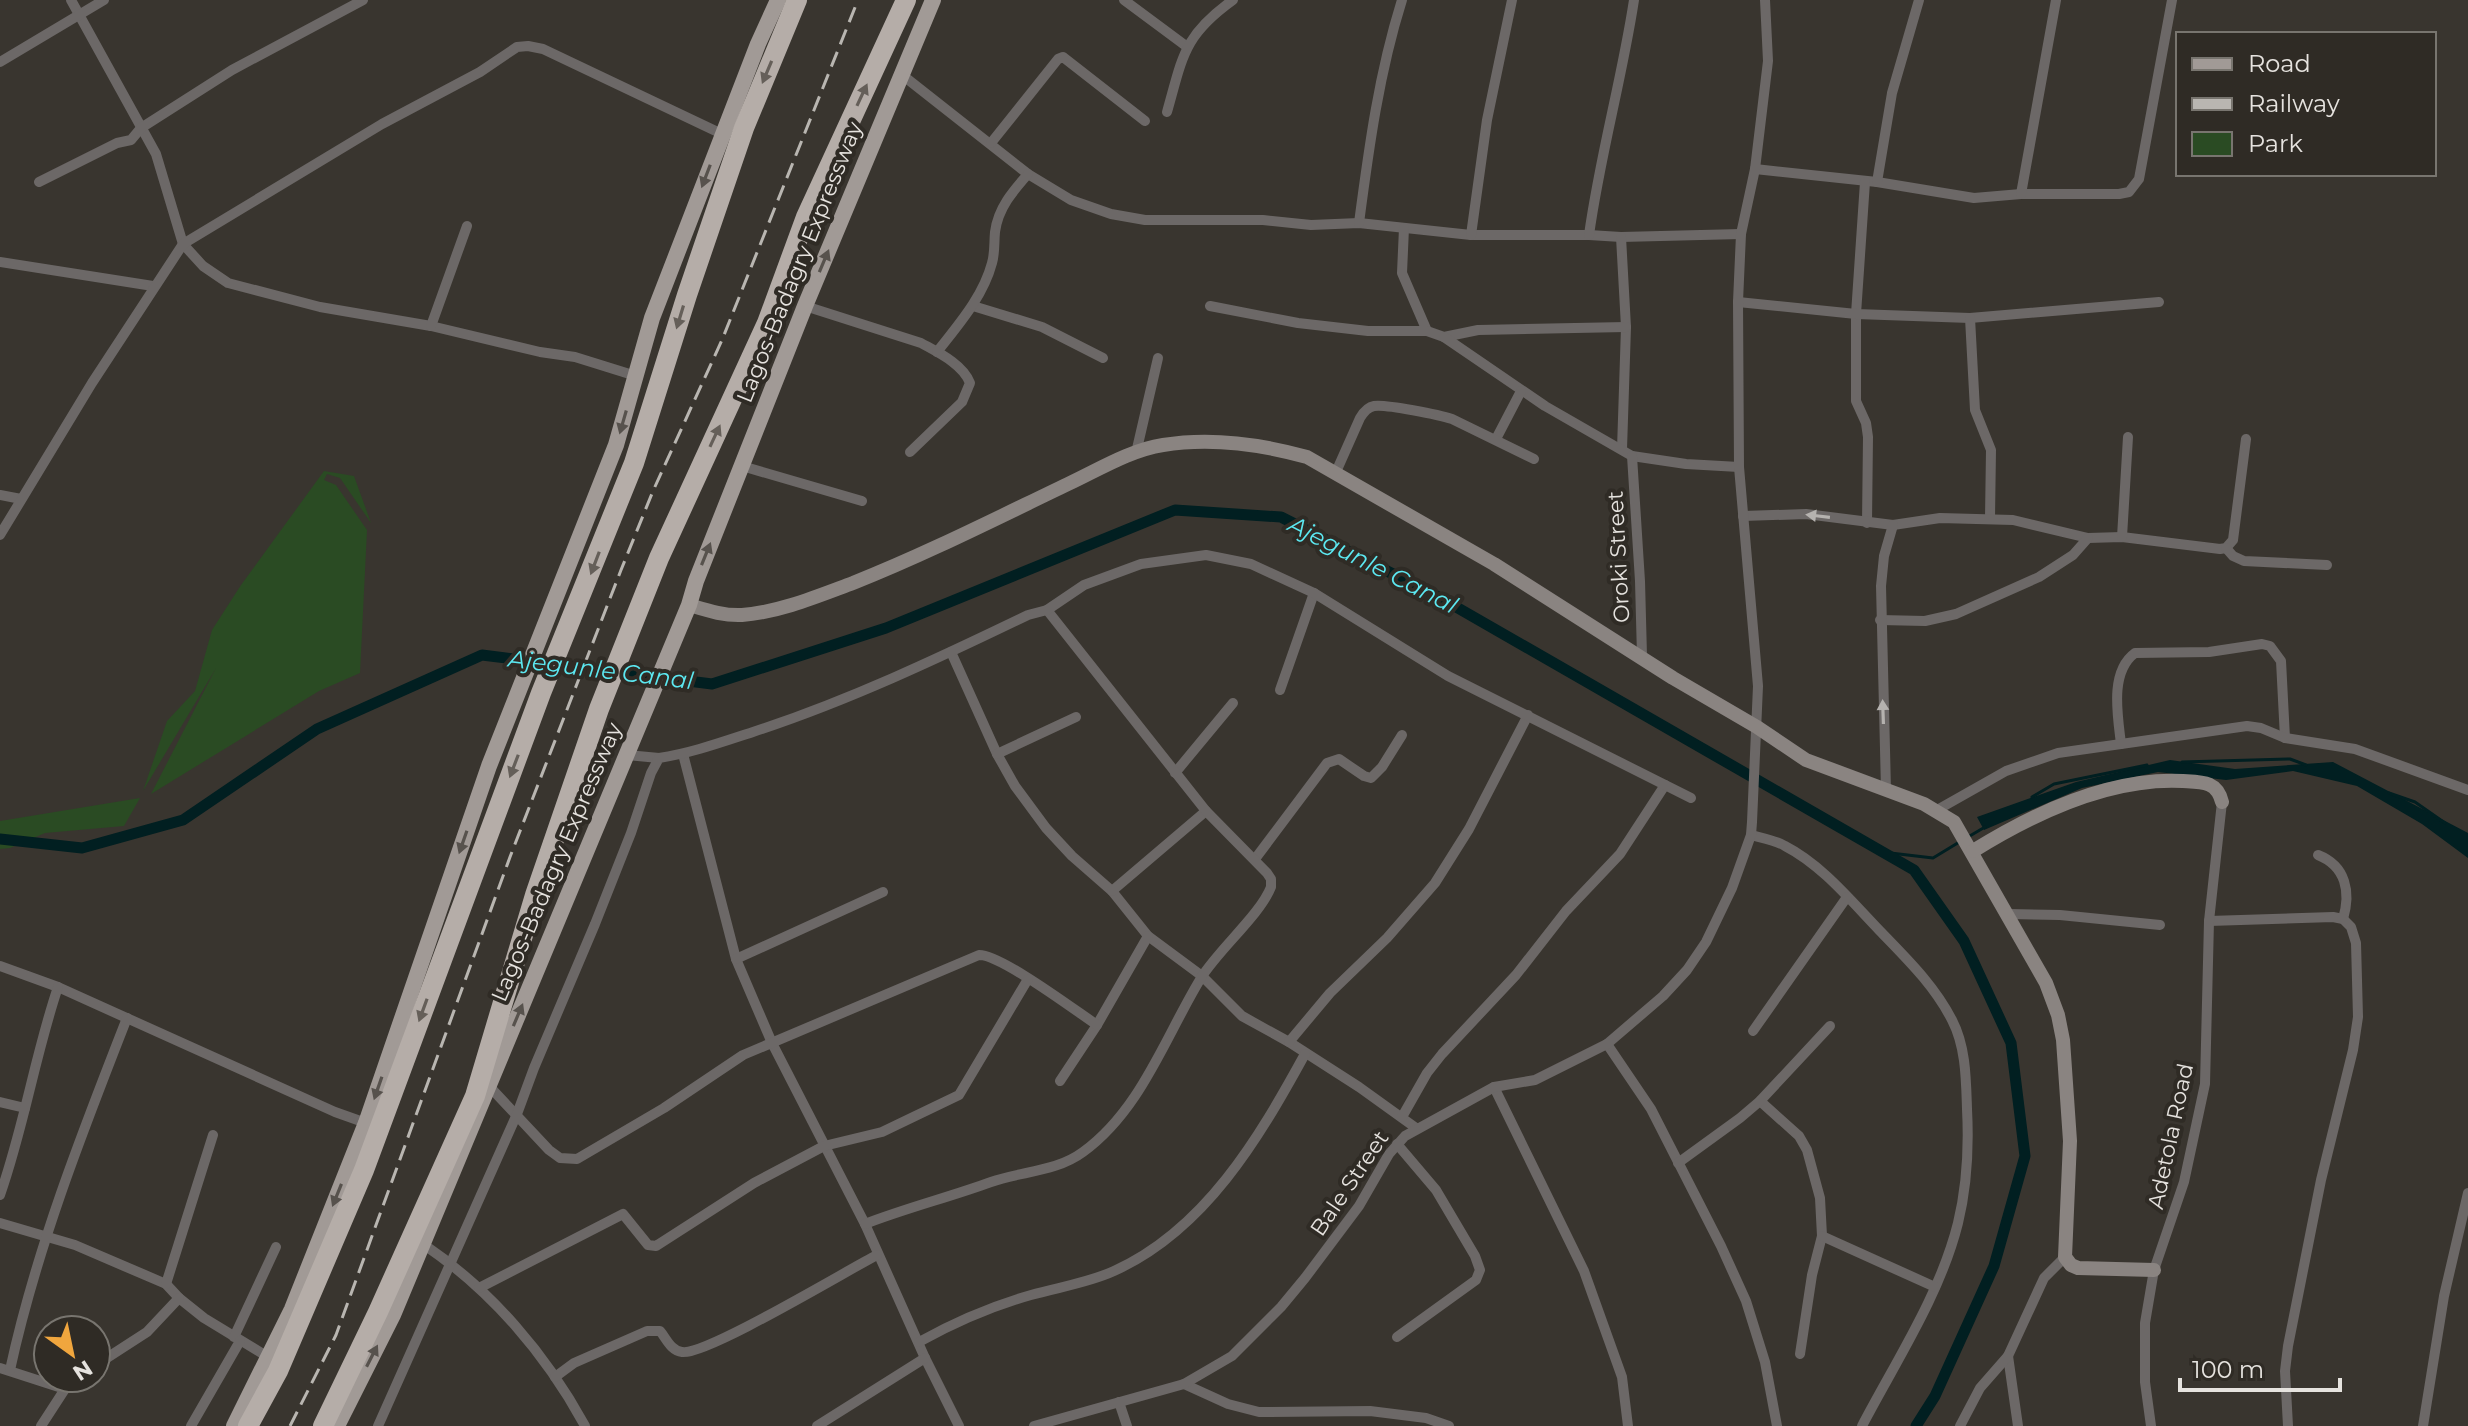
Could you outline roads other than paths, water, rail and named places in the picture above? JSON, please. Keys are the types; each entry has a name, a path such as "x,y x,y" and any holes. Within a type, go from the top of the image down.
{"highway":[{"path":"248,1426 278,1371 364,1170 541,693 566,638 634,463 744,128 797,0"},
{"name":"Lagos-Badagry Expressway","path":"323,1426 475,1096 535,895 599,709 659,558 767,323 806,217 906,0"}],"main road":[{"path":"234,1426 292,1309 366,1123 489,766 616,445 652,318 722,134 778,0"},
{"name":"Lagos-Badagry Expressway","path":"337,1426 393,1315 423,1244 689,605 805,306 933,0"}],"street":[{"path":"71,0 163,173 183,244 203,266 228,283 320,307 431,326 588,361 636,376"},
{"path":"0,62 104,0"},
{"path":"39,182 117,143 131,140 141,128 232,70 363,0"},
{"path":"1124,0 1186,46"},
{"path":"1167,112 1186,46 1206,22 1233,0"},
{"path":"1359,223 1374,114 1388,44 1402,0"},
{"path":"1471,235 1487,120 1512,0"},
{"path":"1589,235 1634,0"},
{"name":"Bale Street","path":"1034,1426 1184,1384 1232,1356 1281,1307 1336,1239 1397,1144 1416,1128 1494,1087 1535,1080 1607,1044 1663,996 1687,970 1719,916 1751,835 1757,727 1757,654 1739,467 1738,302 1741,234 1755,169 1768,61 1765,0"},
{"path":"1867,523 1868,437 1866,423 1856,401 1856,314 1871,182 1919,0"},
{"path":"2021,194 2056,0"},
{"path":"1755,169 1974,198 2129,192 2139,179 2172,0"},
{"path":"0,535 153,286 183,244 382,124 480,72 517,47 543,49 722,134"},
{"path":"991,143 1058,59 1063,57 1145,121"},
{"path":"901,74 1028,174 1090,208 1111,214 1145,220 1263,220 1311,225 1359,223 1471,235 1621,237 1741,234"},
{"path":"937,352 973,306 992,265 995,229 1005,201 1028,174"},
{"path":"431,326 467,226"},
{"path":"1404,228 1402,273 1427,331"},
{"path":"1621,237 1626,327 1622,449"},
{"path":"0,262 153,286"},
{"path":"1738,302 1856,314 1970,318 2159,302"},
{"path":"805,306 903,336 937,352 967,376 970,383 962,402 910,452"},
{"path":"973,306 1042,327 1103,358"},
{"path":"1210,306 1368,331 1427,331 1444,337 1521,391 1632,456 1686,464 1739,467"},
{"path":"1970,318 1975,410 1991,450 1990,518"},
{"path":"1444,337 1478,330 1626,327"},
{"path":"1136,453 1158,358"},
{"path":"1496,439 1521,391"},
{"path":"1336,472 1360,418 1375,406 1439,414 1534,459"},
{"path":"2122,537 2128,437"},
{"path":"2226,548 2233,540 2246,439"},
{"path":"689,605 720,614 743,615 808,601 889,568 1136,453 1160,445 1228,442 1307,457 1494,564 1806,760 1937,810 1954,822 2009,914 2046,983 2058,1015 2063,1040 2071,1165 2065,1257 2078,1268 2154,1270"},
{"name":"Oroki Street","path":"1632,456 1642,656"},
{"path":"742,466 862,501"},
{"path":"0,495 21,499"},
{"path":"1743,516 1806,514 1893,525 1940,518 1990,518 2041,525 2088,538 2122,537 2226,548 2244,561 2327,565"},
{"path":"1886,790 1880,620 1884,556 1893,525"},
{"path":"1880,620 1925,621 1956,614 2039,577 2073,555 2088,538"},
{"path":"627,755 659,758 683,754 775,724 951,652 1028,615 1047,610 1084,585 1118,571 1164,558 1206,555 1251,564 1314,593 1398,642 1448,676 1691,798"},
{"path":"1280,690 1314,593"},
{"path":"865,1224 991,1182 1060,1165 1083,1152 1112,1125 1141,1086 1202,976 1269,892 1271,879 1206,811 1047,610"},
{"path":"2121,744 2116,704 2124,663 2135,653 2209,652 2262,644 2270,646 2281,661 2285,738"},
{"path":"951,652 997,754 1015,786 1046,828 1112,891 1148,936 1202,976 1242,1016 1289,1042 1416,1128"},
{"path":"1175,773 1233,703"},
{"path":"1289,1042 1330,993 1387,938 1435,883 1469,829 1528,715"},
{"path":"997,754 1076,717"},
{"path":"1937,810 2006,771 2058,753 2247,726 2285,738 2355,749 2468,790"},
{"path":"1255,859 1327,763 1339,759 1371,778 1382,767 1402,735"},
{"path":"683,754 736,959 772,1043 865,1224 959,1426"},
{"path":"378,1426 517,1114 659,758"},
{"path":"1970,846 2056,809 2137,783 2163,780 2205,783 2219,791 2222,802"},
{"path":"1402,1117 1434,1063 1516,975 1566,911 1620,854 1665,785"},
{"name":"Adetola Road","path":"2151,1426 2143,1350 2154,1270 2184,1182 2205,1084 2209,921 2222,802"},
{"path":"1112,891 1206,811"},
{"path":"1751,835 1786,846 1847,897 1924,977 1953,1022 1961,1044 1966,1075 1969,1146 1957,1226 1935,1287 1862,1426"},
{"path":"2318,855 2335,864 2346,886 2348,896 2343,919"},
{"path":"736,959 883,892"},
{"path":"1753,1031 1847,897"},
{"path":"2009,914 2060,915 2160,925"},
{"path":"2209,921 2343,919 2351,927 2356,943 2358,1017 2288,1346 2285,1371 2288,1426"},
{"path":"1060,1081 1097,1025 1148,936"},
{"path":"489,1086 549,1150 560,1158 577,1159 664,1108 743,1055 979,955 987,955 1028,979 1097,1025"},
{"path":"0,966 58,987 335,1112 366,1123"},
{"path":"479,1288 618,1216 626,1215 648,1245 656,1246 754,1183 824,1146 882,1132 959,1095 1028,979"},
{"path":"0,1195 43,1031 58,987"},
{"path":"32,1378 5,1369 87,1120 127,1018"},
{"path":"1678,1163 1760,1101 1830,1026"},
{"path":"1607,1044 1651,1109 1746,1301 1765,1362 1777,1426"},
{"path":"919,1342 958,1321 1002,1304 1112,1273 1167,1241 1241,1161 1305,1054"},
{"path":"1494,1087 1584,1271 1622,1377 1628,1426"},
{"path":"1760,1101 1799,1136 1807,1150 1820,1198 1822,1236 1812,1275 1800,1354"},
{"path":"0,1102 25,1108"},
{"path":"166,1284 213,1135"},
{"path":"1397,1144 1436,1190 1480,1270 1476,1280 1397,1337"},
{"path":"2423,1426 2441,1311 2468,1193"},
{"path":"0,1223 48,1236 166,1284 179,1298 268,1357"},
{"path":"1822,1236 1935,1287"},
{"path":"423,1244 479,1288 533,1347 585,1426"},
{"path":"191,1426 237,1339 276,1247"},
{"path":"555,1377 574,1363 647,1331 660,1331 682,1353 701,1349 746,1328 877,1255"},
{"path":"1960,1426 1980,1388 2008,1356 2044,1278 2065,1257"},
{"path":"112,1355 147,1332 179,1298"},
{"path":"2008,1356 2018,1426"},
{"path":"817,1426 925,1358"},
{"path":"1184,1384 1228,1404 1259,1412 1316,1414 1370,1411 1402,1414 1449,1426"},
{"path":"41,1426 62,1394"},
{"path":"1119,1402 1127,1426"},
{"path":"1316,1414 1320,1426"}],"water":[{"path":"2170,760 2235,769 2333,762 2468,833 2468,858 2422,824 2357,786 2293,771 2226,780 2158,772 2082,788 1984,830 1977,817 2076,782"}],"waterway":[{"name":"Ajegunle Canal","path":"0,839 82,848 183,820 317,729 482,655 712,684 886,628 1175,510 1281,517 1444,600 1914,870 1964,941 2011,1043 2025,1156 1994,1266 1935,1396 1916,1426"},
{"path":"2182,762 2290,759 2306,765"},
{"path":"2032,797 2054,784 2147,765"},
{"path":"2389,793 2415,802 2445,823"},
{"path":"1968,837 1985,827"},
{"path":"1882,852 1933,858 1961,841"}],"railway":[{"path":"290,1426 336,1335 510,857 621,570 653,491 722,340 858,0"}]}
